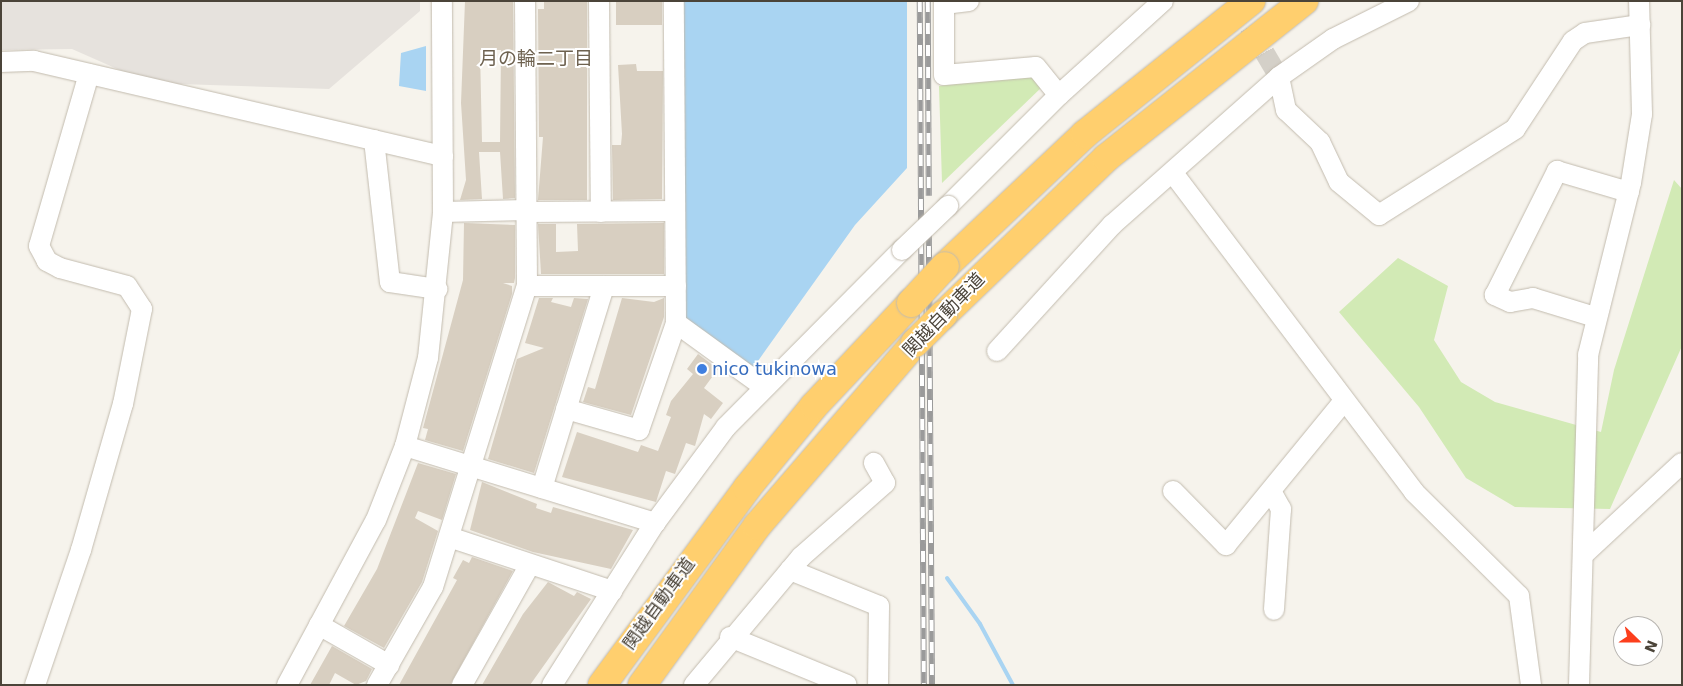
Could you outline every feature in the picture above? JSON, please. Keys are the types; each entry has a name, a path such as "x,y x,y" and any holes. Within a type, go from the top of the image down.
{"highway":[{"name":"関越自動車道","path":"602,685 747,488 814,406 945,266 1085,134 1252,1"},
{"name":"関越自動車道","path":"642,685 758,526 916,343 943,315 1106,158 1304,1"}],"street":[{"path":"287,685 376,520 405,446 428,358 437,289 443,212 442,1"},
{"path":"377,685 434,587 527,286 525,1"},
{"path":"599,1 601,212"},
{"path":"566,410 639,430 676,323 674,1"},
{"path":"968,1 944,3 944,74 1036,66 1059,95"},
{"path":"998,351 1112,225 1173,173 1278,77 1333,39 1409,1"},
{"path":"1579,685 1586,553 1588,355 1595,317 1629,192 1642,114 1639,1"},
{"path":"552,685 655,523 726,427 764,387 1151,5"},
{"path":"1278,77 1286,110 1320,142 1339,182 1379,215 1515,129 1573,41 1585,33 1640,25"},
{"path":"1,62 34,61 443,156"},
{"path":"35,685 81,550 123,404 142,309 127,286 60,268 47,261 39,246 89,74"},
{"path":"374,140 390,282 437,289"},
{"path":"1595,317 1533,298 1510,302 1495,296 1557,171 1629,192"},
{"path":"1173,173 1414,492 1519,596 1530,685"},
{"path":"443,212 675,211"},
{"path":"527,286 676,286"},
{"path":"542,488 604,286"},
{"path":"676,323 764,387"},
{"path":"1174,491 1226,545 1344,401"},
{"path":"405,446 655,523"},
{"path":"694,685 730,637 790,570 884,483 874,463"},
{"path":"1586,553 1682,463"},
{"path":"1271,491 1281,509 1274,610"},
{"path":"449,537 529,566 612,591"},
{"path":"462,685 529,566"},
{"path":"790,570 879,606 878,685"},
{"path":"319,626 389,665"},
{"path":"730,637 847,685"}],"shaded area":[{"path":"1,1 420,1 420,11 329,89 149,83 72,49 1,50"}],"green space":[{"path":"1032,74 1043,86 942,183 939,86"},
{"path":"1674,180 1682,189 1682,346 1610,509 1515,507 1466,478 1419,407 1339,312 1398,258 1448,286 1434,340 1461,382 1495,402 1601,432 1614,370"}],"water":[{"path":"674,1 907,1 907,168 855,225 748,375 685,326"},
{"path":"426,46 426,91 399,86 401,53"}],"building":[{"path":"465,1 513,1 515,198 503,199 500,152 479,152 482,199 460,200 466,180 461,103","holes":["480,50 501,50 500,142 482,142"]},
{"path":"544,1 587,1 587,200 538,200 543,137 539,137 538,9 544,9"},
{"path":"616,1 662,1 662,25 616,25"},
{"path":"636,64 637,71 663,71 662,199 613,200 612,145 621,145 622,134 618,65"},
{"path":"464,223 515,225 515,278 514,283 503,283 512,286 512,294 463,451 425,440 428,429 423,428 463,280"},
{"path":"664,223 664,274 541,274 538,224 556,224 556,252 578,251 577,224"},
{"path":"539,298 553,298 551,302 571,307 574,298 588,299 534,473 488,459 517,359 544,348 525,343"},
{"path":"622,298 654,302 664,298 664,317 631,415 583,402 588,387 595,389"},
{"path":"698,354 718,369 704,388 723,403 711,419 704,414 695,446 686,443 675,474 666,471 656,502 562,477 577,432 638,452 641,445 658,451 671,417 666,415 671,401 693,374 687,369"},
{"path":"418,463 456,474 442,520 418,511 415,518 438,531 422,582 384,648 344,626 377,569"},
{"path":"482,482 537,504 536,508 551,513 553,507 633,530 611,569 533,552 470,530"},
{"path":"472,557 513,571 450,685 399,685 457,580 453,578 463,560 469,563"},
{"path":"548,582 574,596 577,592 591,599 530,685 482,685 523,614"},
{"path":"332,646 372,669 366,681 356,685 335,673 329,685 310,685"}],"waterway":[{"path":"947,578 980,624 1013,685"}],"tunnel":[{"path":"1234,1 1279,77"}],"railway":[{"path":"920,1 924,685"},
{"path":"928,1 929,196"},
{"path":"929,224 932,685"}],"place":[{"name":"nico tukinowa","path":"702,369"}],"district":[{"name":"月の輪二丁目","path":"536,59"}]}
